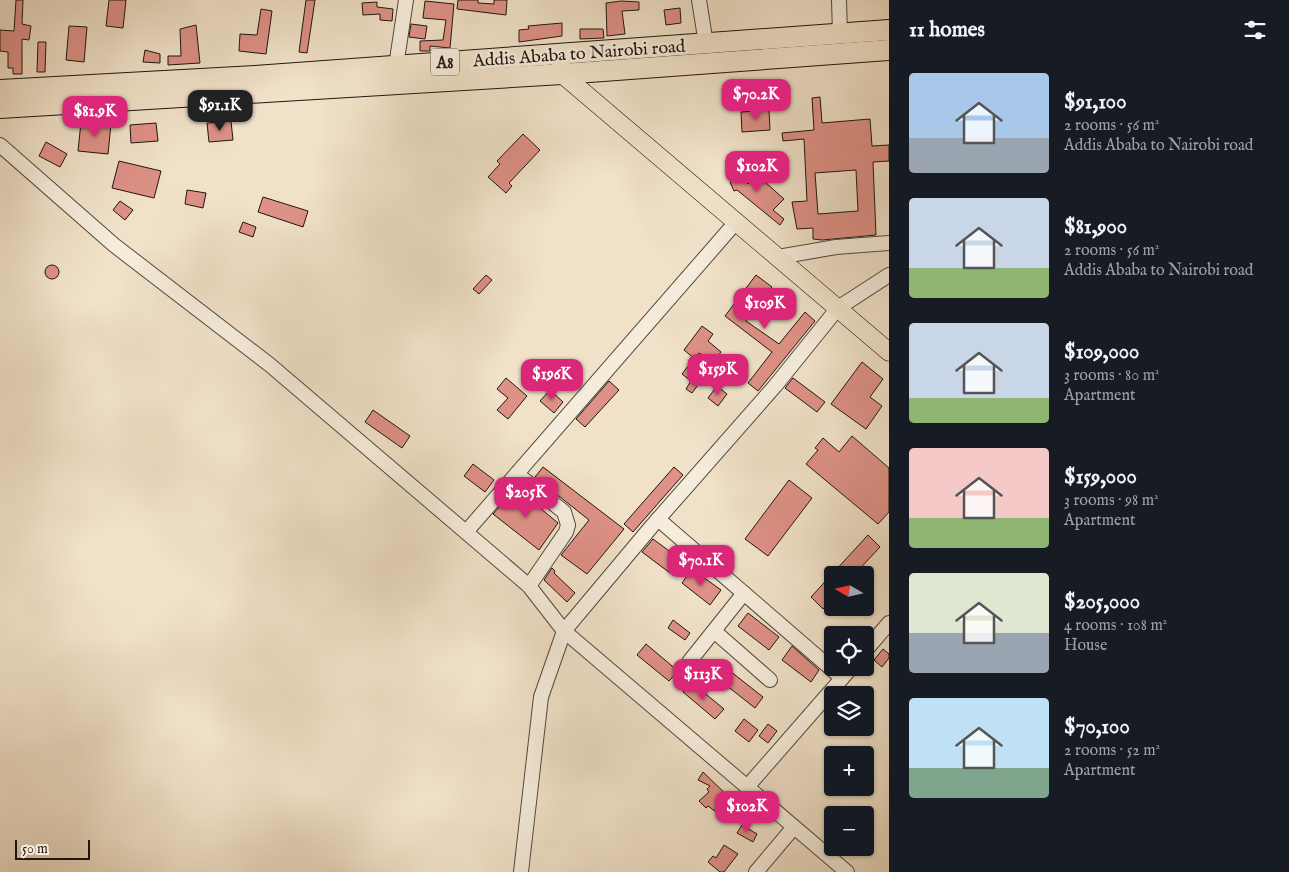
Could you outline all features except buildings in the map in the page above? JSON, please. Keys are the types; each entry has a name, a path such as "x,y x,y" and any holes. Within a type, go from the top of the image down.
{"highway":[{"name":"Addis Ababa to Nairobi road","path":"561,64 706,44 889,30"},
{"name":"Addis Ababa to Nairobi road","path":"0,108 395,75 561,64 889,50"},
{"name":"Addis Ababa to Nairobi road","path":"0,90 395,75"}],"main road":[{"path":"561,64 736,222 889,352"}],"street":[{"path":"395,75 406,0"},
{"path":"699,0 706,44"},
{"path":"839,0 840,33"},
{"path":"0,145 114,245 270,365 529,586 564,631 847,872"},
{"path":"466,532 736,222"},
{"path":"778,258 836,247 889,243"},
{"path":"520,872 541,697 564,631 658,519 775,386 838,308 889,275"},
{"path":"517,474 564,512 568,525 566,532 529,586"},
{"path":"658,519 744,593 824,656"},
{"path":"689,662 744,593"},
{"path":"874,640 889,623"},
{"path":"714,631 770,680"},
{"path":"747,787 843,676"},
{"path":"756,872 794,827"}]}
